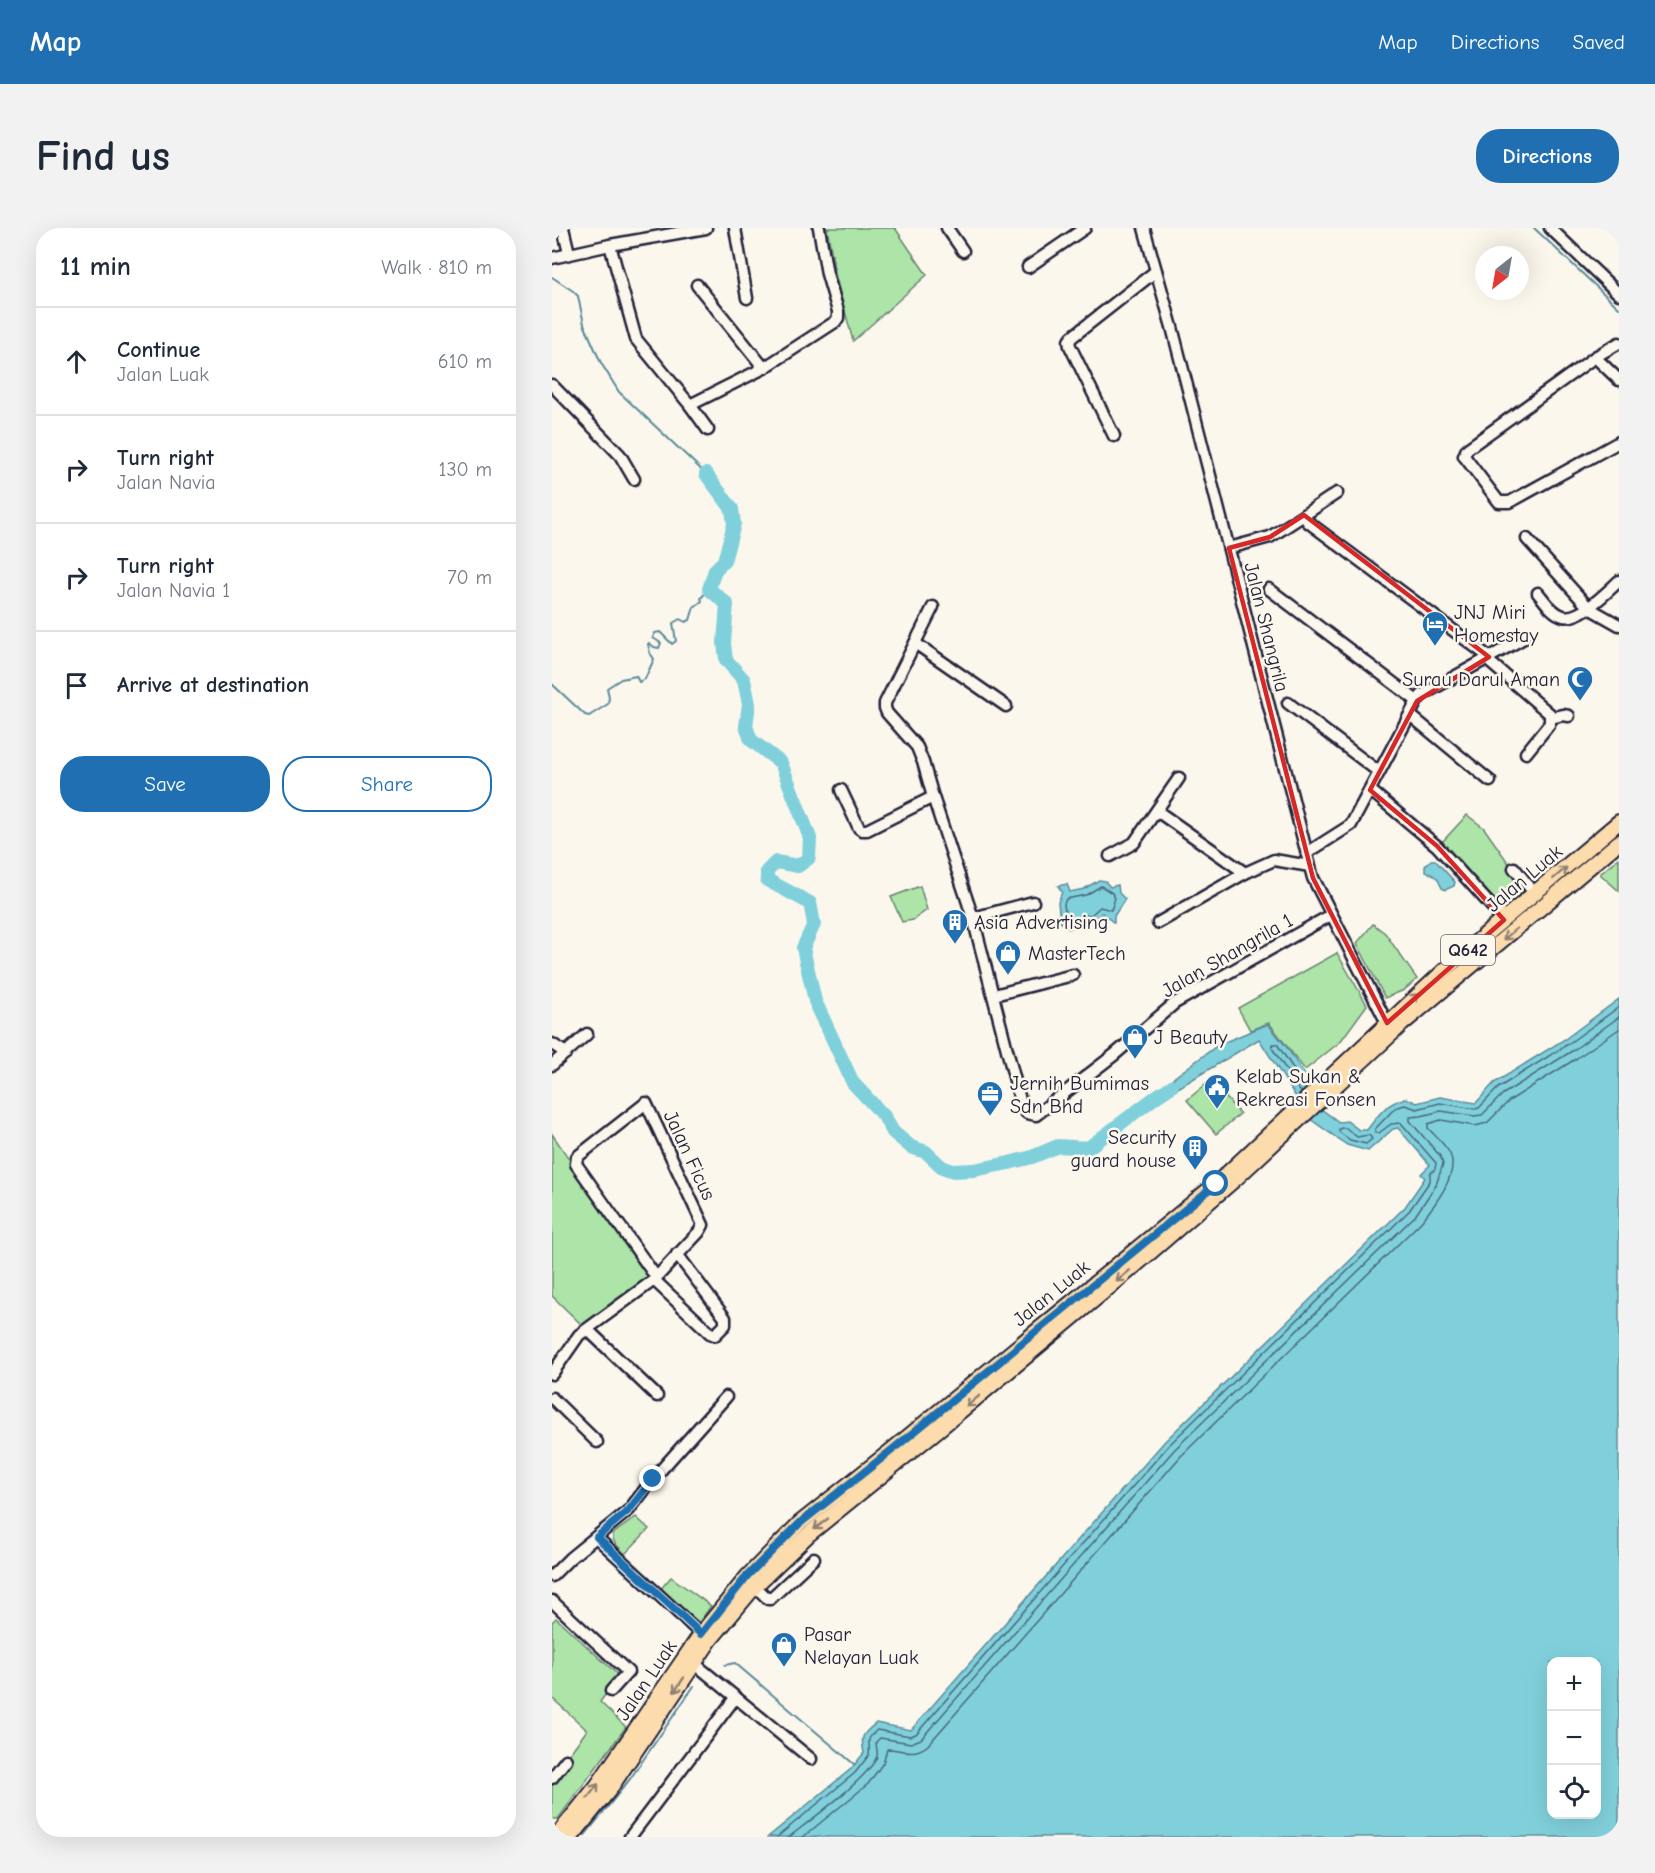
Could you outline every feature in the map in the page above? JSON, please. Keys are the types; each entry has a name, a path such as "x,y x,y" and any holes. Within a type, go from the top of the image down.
{"main road":[{"name":"Jalan Luak","path":"1327,1088 1388,1023 1460,956 1619,822"},
{"name":"Jalan Luak","path":"559,1835 609,1790 710,1640 755,1586 808,1534 891,1469 1217,1195 1327,1088 1619,842"},
{"name":"Jalan Luak","path":"559,1835 597,1786 701,1634 747,1576 800,1523 1290,1123"},
{"path":"892,1450 900,1454 940,1428"},
{"path":"842,1488 879,1464 886,1463 891,1469"}],"street":[{"path":"563,228 569,253"},
{"path":"552,258 706,228"},
{"path":"735,228 747,298"},
{"path":"690,405 764,368 838,318 819,228"},
{"path":"947,228 963,251"},
{"path":"1028,267 1085,228"},
{"name":"Jalan Shangrila","path":"1144,228 1315,883 1388,1023"},
{"path":"1550,228 1619,294"},
{"path":"610,245 636,339 708,430"},
{"path":"1114,436 1069,341 1156,271"},
{"path":"697,285 764,368"},
{"path":"1619,342 1594,357 1467,449 1464,456 1499,502 1503,503 1510,502 1619,442"},
{"path":"1594,357 1619,380"},
{"path":"552,385 621,455 634,479"},
{"path":"1229,548 1270,537 1337,493"},
{"path":"1304,515 1308,522 1488,658 1547,710 1551,718"},
{"path":"1527,539 1589,608 1619,625"},
{"path":"1538,593 1553,610 1564,617 1570,617 1589,608 1619,581"},
{"path":"1269,589 1417,701"},
{"path":"933,608 885,708 917,747 923,762 973,918 994,995 1072,975"},
{"path":"1307,853 1351,825 1422,695 1524,638"},
{"path":"915,643 1006,706"},
{"path":"1288,703 1379,772"},
{"path":"1410,715 1490,781"},
{"path":"1551,718 1569,716"},
{"path":"1526,753 1547,727 1551,718"},
{"path":"1110,856 1134,843 1179,778"},
{"path":"841,790 862,831 933,797"},
{"path":"1370,790 1437,846 1504,920"},
{"path":"1157,811 1245,873"},
{"path":"1158,924 1245,873 1274,860 1310,866"},
{"path":"1514,868 1535,894"},
{"path":"973,918 1033,902"},
{"name":"Jalan Shangrila 1","path":"994,995 1022,1108 1030,1115 1036,1115 1114,1055 1175,1003 1331,915"},
{"path":"552,1065 587,1034"},
{"path":"552,1044 566,1053"},
{"name":"Jalan Ficus","path":"552,1374 579,1335 655,1279 703,1225 646,1103 576,1157 576,1164 655,1279"},
{"path":"655,1279 710,1333 715,1335 725,1325 725,1318 677,1254"},
{"path":"588,1330 657,1396"},
{"path":"552,1576 570,1558 629,1510 726,1396"},
{"path":"552,1398 597,1442"},
{"path":"597,1537 701,1634"},
{"path":"755,1586 770,1599 814,1558"},
{"path":"552,1601 628,1672 611,1691"},
{"path":"694,1663 810,1759"},
{"path":"630,1837 735,1698"},
{"path":"552,1778 566,1760"}],"highlighted area":[{"path":"1304,515 1489,657 1417,701 1370,790 1437,846 1504,920 1387,1023 1313,878 1229,548 1270,537"}],"green space":[{"path":"827,228 895,228 927,275 853,341 836,278"},
{"path":"1467,815 1484,828 1526,888 1502,908 1442,842"},
{"path":"1619,858 1619,891 1601,873"},
{"path":"920,886 927,910 913,920 902,922 891,897"},
{"path":"1373,924 1385,933 1417,979 1404,990 1385,998 1357,943"},
{"path":"1337,953 1367,1005 1340,1042 1305,1070 1269,1023 1250,1030 1238,1008"},
{"path":"1211,1080 1240,1114 1216,1134 1187,1100"},
{"path":"552,1134 644,1267 648,1279 583,1326 552,1296"},
{"path":"636,1517 649,1529 625,1554 615,1542 613,1534"},
{"path":"671,1577 711,1606 697,1625 659,1591"},
{"path":"556,1618 616,1673 616,1680 600,1702 626,1727 558,1819 554,1819 552,1818 552,1783 567,1757 587,1730 552,1698 552,1622"}],"water":[{"path":"1431,860 1435,860 1455,882 1454,886 1445,890 1437,878 1425,870 1425,866"},
{"path":"1099,880 1105,881 1110,887 1118,885 1119,893 1125,899 1114,916 1114,923 1102,913 1092,922 1085,920 1069,929 1060,922 1058,902 1062,892 1058,886 1067,884 1070,892 1084,889"},
{"path":"1619,999 1619,1837 768,1837 851,1769 864,1753 862,1742 864,1735 876,1723 911,1730 1165,1441 1405,1207 1425,1178 1421,1174 1430,1165 1398,1128 1393,1129 1368,1151 1347,1145 1310,1119 1259,1039 1178,1088 1157,1096 1164,1085 1218,1045 1268,1024 1308,1080 1321,1109 1339,1122 1347,1121 1359,1130 1367,1130 1388,1106 1399,1100 1406,1098 1417,1103 1440,1097 1476,1103 1494,1083 1565,1039"}],"waterway":[{"path":"1534,228 1619,308"},
{"path":"552,277 578,296 584,324 601,363 619,392 706,474"},
{"path":"706,474 732,509 734,524 724,561 715,570 709,589 727,604 724,643 726,660 744,680 749,704 746,726 751,740 781,763 810,838 809,858 798,866 776,862 767,871 767,880 810,903 814,924 803,948 815,1001 853,1083 884,1116 893,1132 911,1147 926,1152 942,1167 953,1171 974,1170 1009,1163 1032,1157 1058,1146 1088,1148 1172,1086"},
{"path":"552,684 585,715 589,716 608,704 607,688 621,679 636,676 639,682 645,679 654,659 648,644 659,648 661,643 653,638 655,633 660,632 672,644 676,641 673,623 680,619 686,622 690,620 694,607 702,601 701,598 709,589"},
{"path":"725,1665 735,1663 855,1765"},
{"path":"585,1835 630,1779 694,1686"}],"place":[{"name":"JNJ Miri Homestay","path":"1435,647"},
{"name":"Surau Darul Aman","path":"1580,702"},
{"name":"Asia Advertising","path":"955,945"},
{"name":"MasterTech","path":"1008,976"},
{"name":"J Beauty","path":"1135,1060"},
{"name":"Kelab Sukan & Rekreasi Fonsen","path":"1217,1110"},
{"name":"Jernih Bumimas Sdn Bhd","path":"990,1117"},
{"name":"Security guard house","path":"1195,1171"},
{"name":"Pasar Nelayan Luak","path":"784,1668"}],"route":[{"path":"653,1479 629,1510 597,1537 701,1634 747,1576 800,1523 1216,1184"}]}
